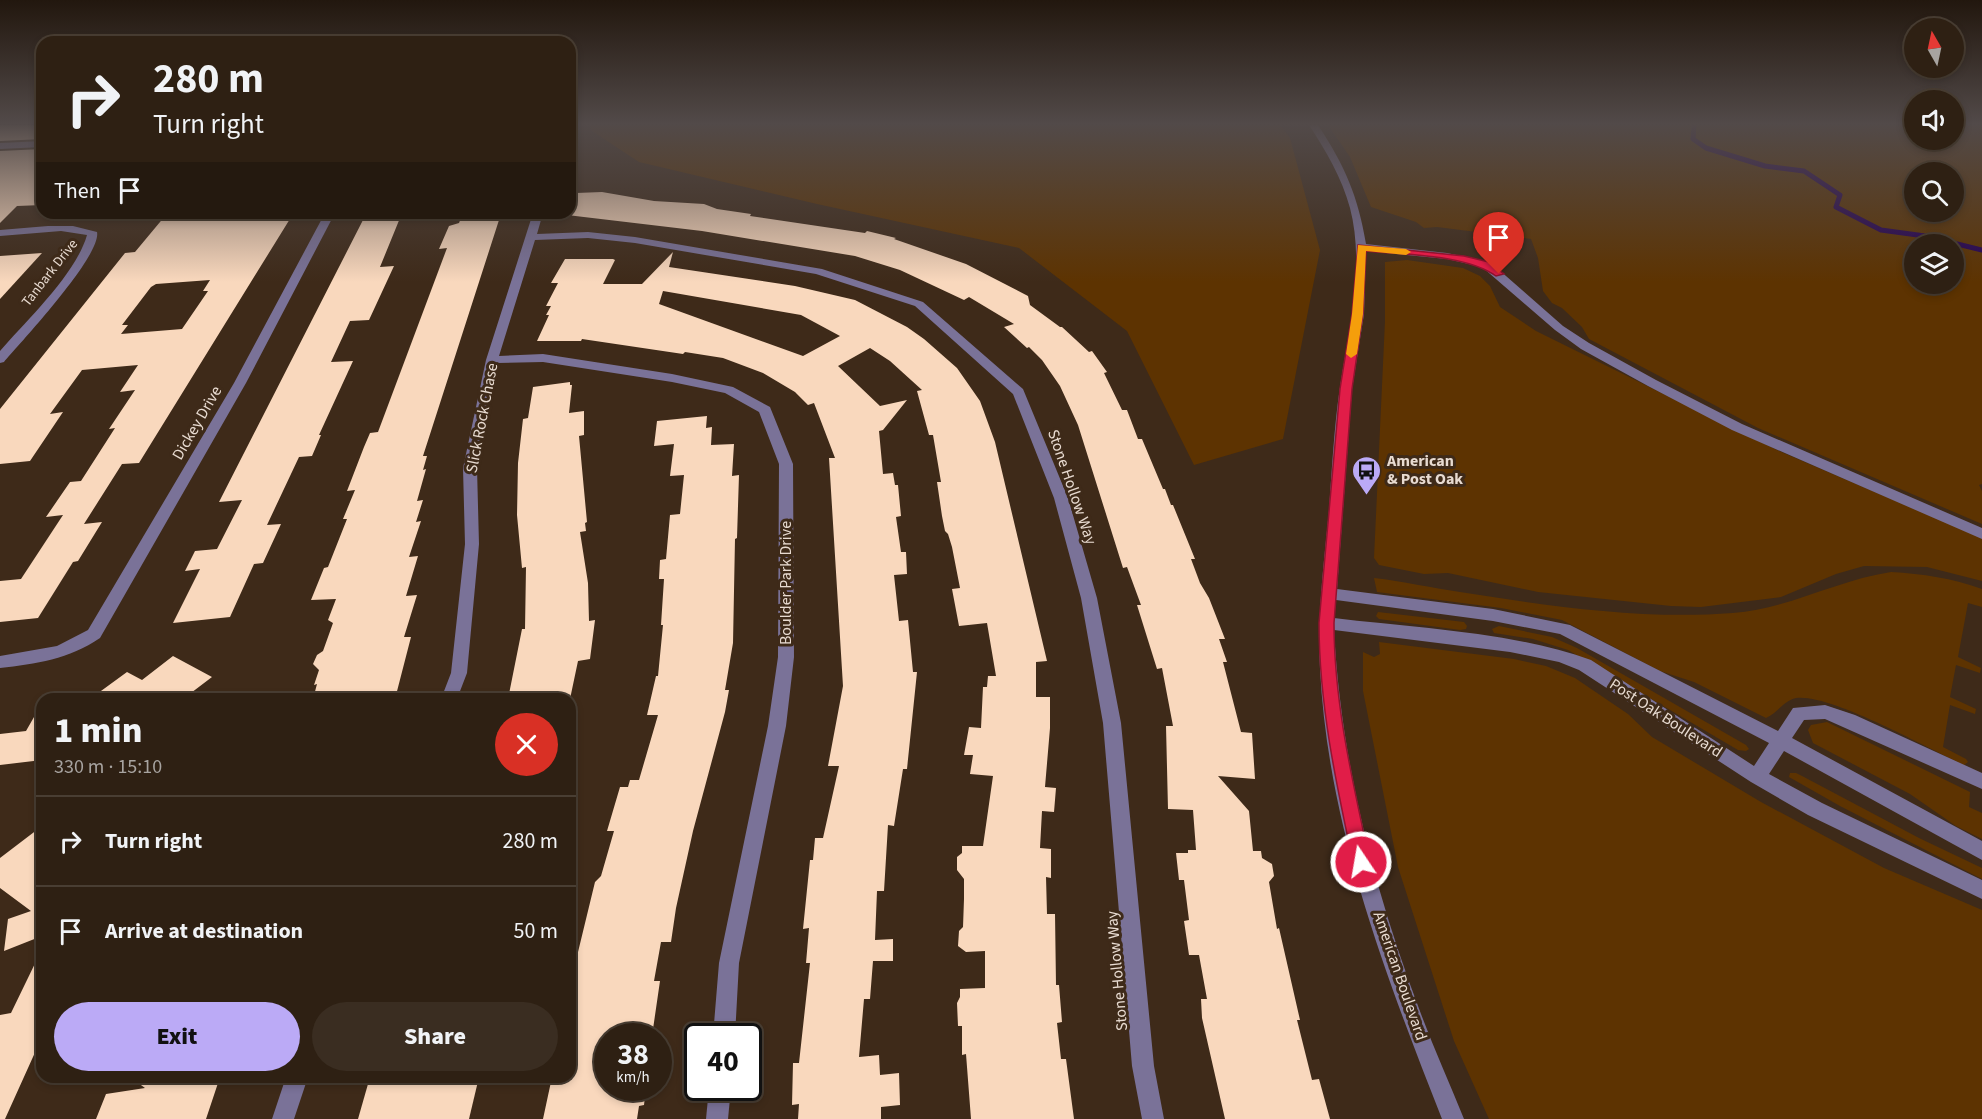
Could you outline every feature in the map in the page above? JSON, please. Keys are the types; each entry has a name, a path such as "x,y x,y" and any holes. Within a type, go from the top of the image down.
{"street":[{"name":"American Boulevard","path":"1343,177 1355,208 1361,248 1358,314 1346,389 1328,593 1326,651 1339,757 1361,862 1404,998 1454,1119"},
{"name":"Dickey Drive","path":"0,662 67,651 94,633 240,383 327,219"},
{"name":"Slick Rock Chase","path":"451,693 459,673 471,544 470,468 492,360 536,219"},
{"name":"Tanbark Drive","path":"0,234 69,229 93,234 93,240 81,262 0,359"},
{"name":"Stone Hollow Way","path":"531,237 588,235 635,240 818,271 919,304 1019,392 1061,498 1089,598 1112,723 1143,1066 1153,1119"},
{"path":"1361,248 1447,256 1486,264 1559,328 1585,346 1737,427 1982,534"},
{"name":"Boulder Park Drive","path":"492,360 543,358 672,378 729,390 765,410 786,464 786,657 777,726 729,963 725,1023"},
{"name":"Post Oak Boulevard","path":"1328,593 1493,615 1564,628 1781,741 1982,851"},
{"name":"Post Oak Boulevard","path":"1326,623 1510,646 1561,656 1585,665 1757,777 1815,809 1982,890"},
{"path":"1757,777 1799,713 1825,712 1849,720 1982,781"},
{"path":"283,1119 295,1083"},
{"path":"717,1119 719,1101"}],"shaded area":[{"path":"704,177 1301,177 1320,250 1283,439 1194,465 1127,331 1019,248"},
{"path":"1358,177 1904,177 1904,222 1964,222 1964,177 1982,177 1982,484 1979,485 1982,491 1982,524 1758,428 1589,339 1582,327 1562,308 1552,303 1543,291 1538,258 1531,239 1437,227 1424,228 1416,222 1371,207"},
{"path":"1407,260 1463,268 1480,276 1490,286 1500,307 1536,331 1779,451 1982,538 1982,581 1927,567 1864,566 1836,574 1781,597 1701,607 1538,592 1448,573 1424,574 1379,565 1374,558 1385,321 1385,262"},
{"path":"1891,572 1937,577 1982,589 1982,607 1968,603 1958,657 1981,668 1980,673 1956,665 1950,697 1976,709 1975,714 1950,705 1943,747 1966,759 1968,762 1964,765 1880,724 1832,704 1796,698 1766,718 1694,682 1660,671 1562,620 1501,608 1377,592 1374,578 1561,607 1664,615 1699,615 1733,613 1773,606 1851,581"},
{"path":"1378,612 1464,622 1467,626 1466,629 1460,630 1379,619 1376,616"},
{"path":"1499,626 1552,637 1577,648 1746,745 1749,749 1738,750 1568,650 1533,639 1494,633 1492,629"},
{"path":"1379,642 1514,659 1546,666 1575,678 1628,714 1652,737 1761,802 1884,868 1982,910 1982,1119 1489,1119 1454,1041 1398,867 1363,691 1363,652 1374,657 1380,654"},
{"path":"1827,722 1970,792 1969,807 1982,813 1982,839 1956,826 1910,794 1813,743 1808,730 1811,725"},
{"path":"1790,773 1796,773 1919,838 1982,868 1982,879 1840,806 1789,777"}],"building":[{"path":"0,177 36,177 36,205 17,206 0,223"},
{"path":"602,192 654,201 704,204 717,209 751,214 750,216 865,233 867,231 896,238 894,239 966,264 1028,296 1030,305 1062,327 1089,352 1092,351 1107,372 1104,373 1122,410 1127,410 1138,439 1142,439 1163,489 1173,505 1195,559 1191,559 1200,583 1209,598 1225,639 1219,639 1227,662 1223,662 1241,732 1252,733 1255,779 1218,776 1249,811 1253,851 1261,851 1262,858 1272,864 1274,876 1269,882 1277,929 1279,928 1300,1020 1297,1020 1312,1080 1319,1079 1330,1119 1225,1119 1202,1018 1201,999 1207,999 1199,955 1189,955 1184,921 1189,920 1184,880 1179,880 1176,853 1196,850 1193,810 1168,809 1166,726 1173,726 1162,668 1157,669 1137,605 1141,605 1127,567 1123,568 1078,425 1060,386 1042,360 1004,327 1014,324 969,297 964,300 900,270 855,256 702,231 576,216 576,193"},
{"path":"162,219 290,219 139,463 122,464 84,524 102,522 78,561 73,562 38,618 0,622 0,581 21,579 63,515 46,517 70,482 81,481 115,428 109,429 135,390 120,392 138,365 82,370 50,414 63,412 30,461 0,464 0,409 125,253 135,252","holes":["210,280 203,291 208,291 182,329 121,334 128,325 122,325 151,287 156,284"]},
{"path":"400,219 380,267 394,266 369,320 350,321 331,362 353,361 319,435 321,435 312,456 299,457 267,525 281,524 263,563 254,564 230,617 173,623 200,569 185,571 195,551 217,549 242,500 219,502 363,220"},
{"path":"461,219 499,220 423,456 427,456 423,470 426,469 417,501 423,500 416,522 421,521 409,557 418,556 406,596 417,595 404,637 411,637 397,693 315,693 317,684 314,685 319,670 313,664 317,655 323,651 333,623 328,620 336,599 311,600 324,568 328,567 347,519 343,519 355,490 347,491 364,447 370,433 378,432 447,248 439,249 449,226 459,223"},
{"path":"673,252 669,267 795,286 855,300 907,327 924,339 957,368 980,401 995,442 1047,661 1036,662 1036,697 1050,697 1045,787 1056,788 1054,812 1042,811 1040,848 1051,849 1051,878 1046,877 1047,914 1055,914 1056,985 1059,985 1062,1022 1057,1023 1061,1059 1066,1059 1074,1119 971,1119 966,1054 962,1055 962,1026 958,1026 957,1003 960,989 985,988 985,951 966,952 958,946 959,931 963,927 964,879 957,870 957,857 962,853 962,846 983,846 993,776 970,774 973,755 964,755 969,727 981,728 983,687 987,687 988,676 996,676 987,623 959,626 952,589 960,588 952,547 942,516 937,482 941,482 933,435 929,435 917,391 922,390 890,361 870,348 838,366 880,406 907,400 883,430 879,431 883,474 893,473 895,485 898,485 901,516 896,517 901,552 906,552 907,574 894,575 899,621 908,620 913,672 917,672 907,769 903,769 894,826 888,825 884,891 877,891 875,940 893,939 893,961 873,961 870,999 864,999 859,1057 879,1055 880,1075 899,1073 900,1105 881,1107 881,1119 798,1119 799,1104 792,1105 793,1063 799,1063 810,963 806,963 809,928 803,929 810,860 813,860 815,838 823,838 839,766 828,766 843,686 829,458 835,458 814,403 808,405 795,392 763,373 723,358 685,352 683,354 582,339 581,341 537,341 549,315 546,315 551,306 546,306 558,283 551,283 565,259 613,259 615,260 603,284 642,284","holes":["663,291 801,315 840,336 803,356 659,304"]},
{"path":"42,253 0,299 0,256"},
{"path":"570,382 572,385 569,413 584,411 584,435 579,436 587,522 585,523 586,531 580,532 588,583 589,621 595,620 590,659 578,661 571,693 509,693 522,629 525,629 526,567 522,568 517,515 518,463 523,419 528,418 533,387"},
{"path":"707,416 706,428 712,427 711,445 734,444 732,476 739,475 733,643 725,690 729,690 693,831 671,942 661,942 654,981 660,981 654,1023 594,1023 594,1101 644,1101 644,1105 639,1106 637,1119 543,1119 551,1083 576,1083 576,960 595,882 601,876 614,831 607,831 620,787 628,787 630,780 639,780 658,715 647,715 656,676 658,676 663,625 661,625 664,579 659,579 660,560 666,559 670,515 680,514 684,475 670,476 674,444 654,446 657,421"},
{"path":"173,656 212,677 191,693 98,693 127,672 142,680"},
{"path":"36,714 36,761 0,765 0,734 26,731"},
{"path":"36,831 36,938 4,951 8,919 31,911 0,888 0,858"},
{"path":"36,961 36,1050 5,1119 0,1119 0,1015 11,1013"},
{"path":"138,1083 218,1083 206,1119 96,1119 106,1094 145,1088"},
{"path":"368,1083 478,1083 469,1119 358,1119"}],"waterway":[{"path":"1813,177 1840,195 1836,207 1881,230 1925,236 1982,250"}],"slow traffic":[{"path":"1351,354 1358,314 1361,248 1406,252"}],"place":[{"name":"American & Post Oak","path":"1366,496"}],"route":[{"path":"1361,862 1339,757 1326,651 1328,593 1334,549 1346,389 1358,314 1361,248 1416,252 1464,259 1486,264 1499,274"}]}
